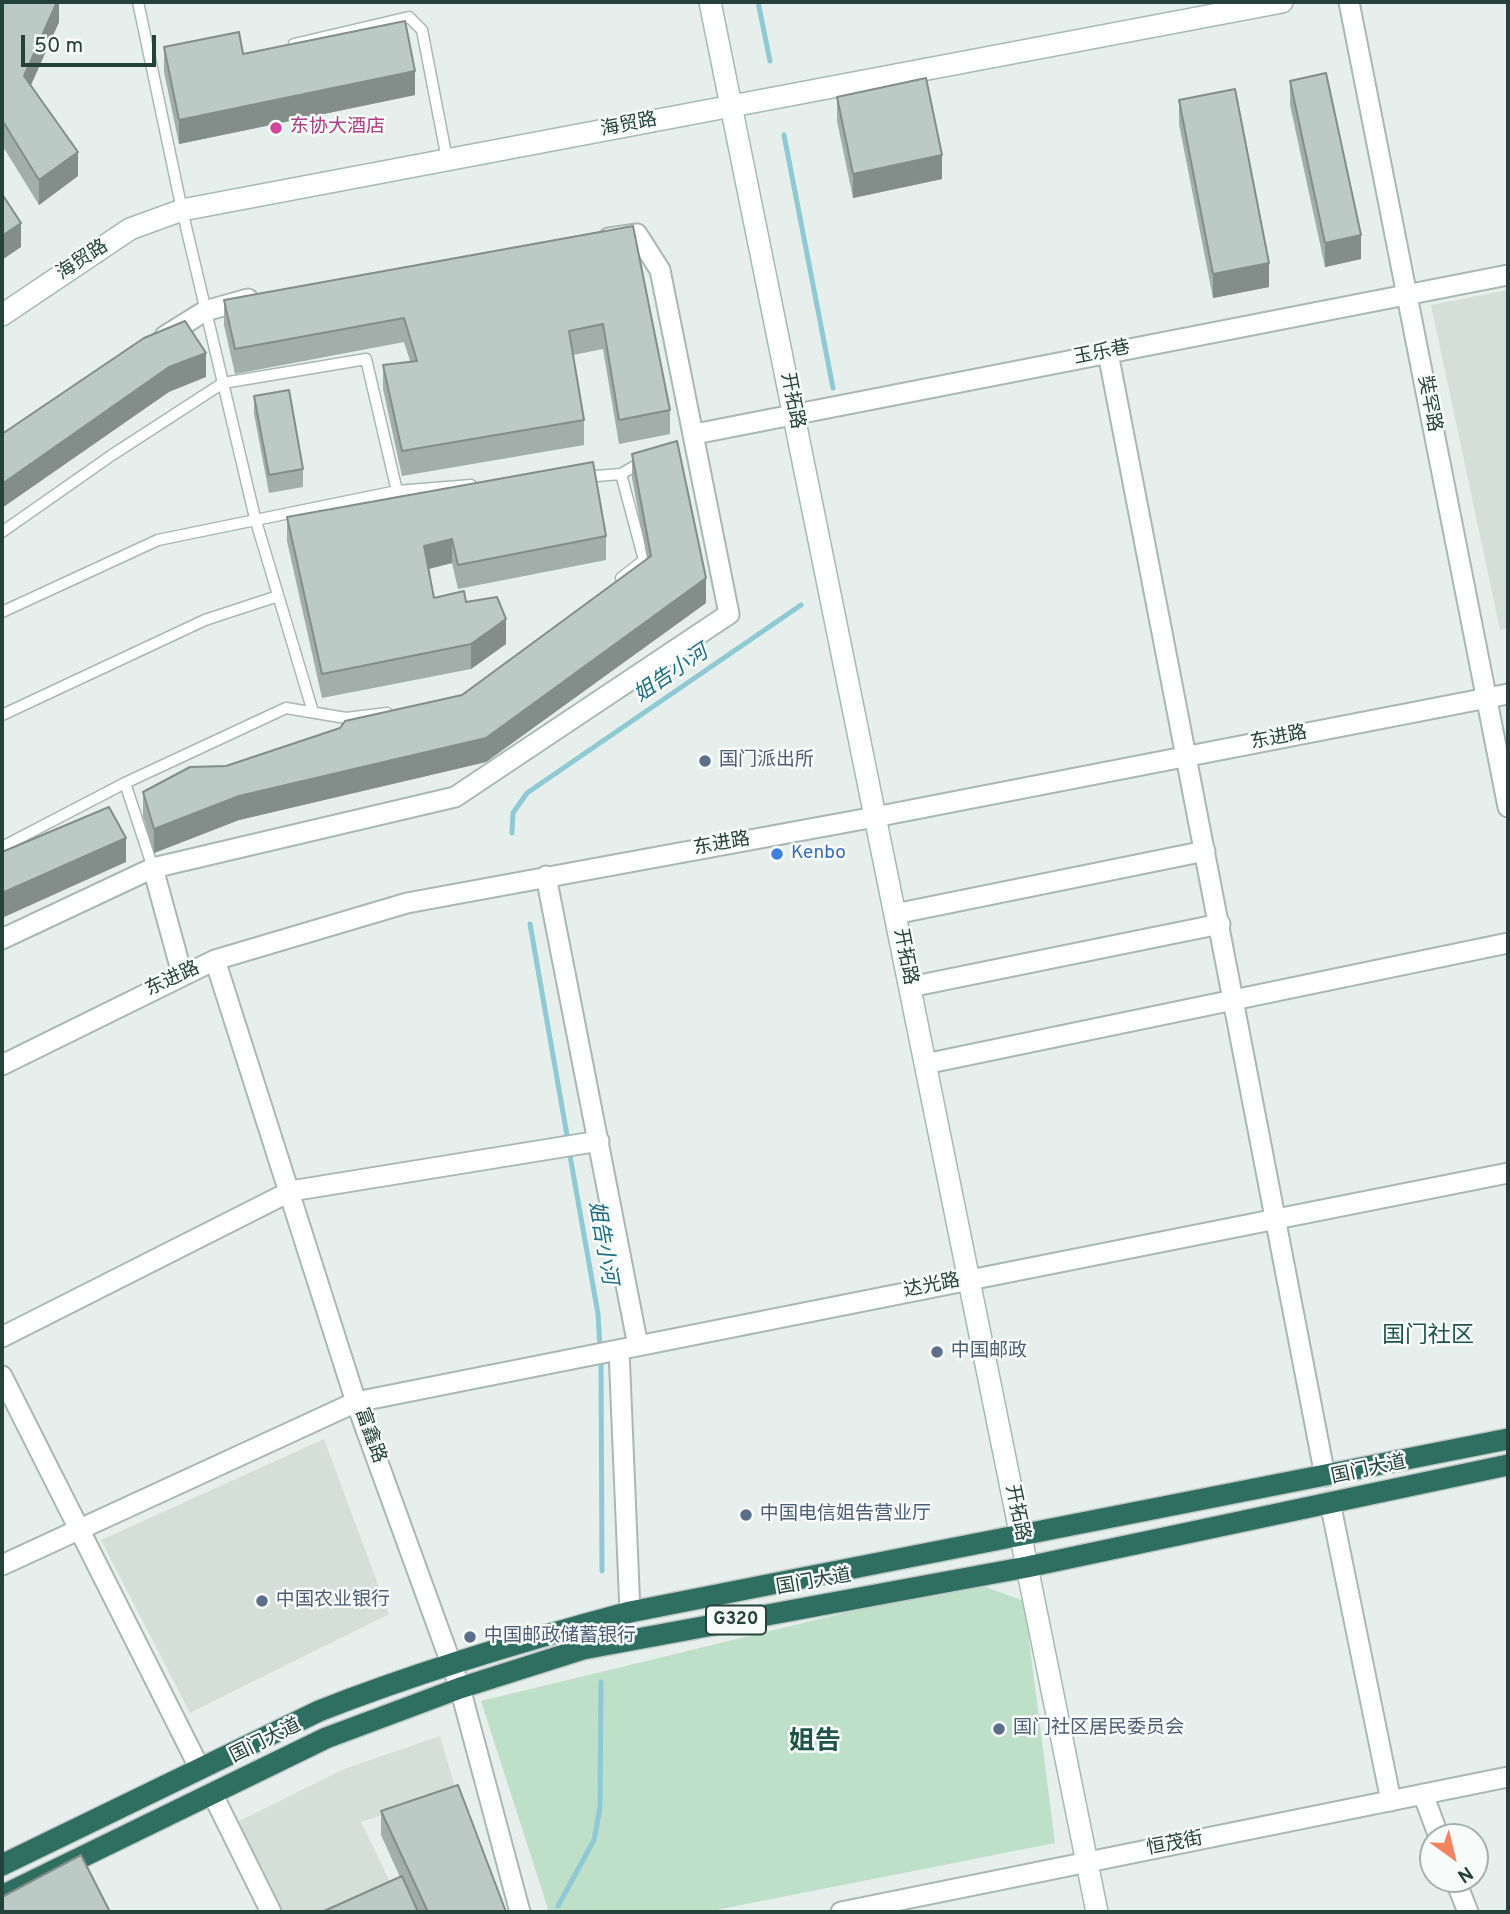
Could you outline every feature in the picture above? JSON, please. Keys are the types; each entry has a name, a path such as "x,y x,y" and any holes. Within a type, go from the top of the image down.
{"highway":[{"name":"国门大道","path":"2,1865 319,1711 451,1664 630,1612 1508,1439"},
{"name":"国门大道","path":"2,1896 326,1738 460,1688 583,1649 1027,1567 1508,1465"}],"street":[{"name":"开拓路","path":"710,2 1097,1912"},
{"name":"海贸路","path":"2,315 131,229 182,210 1282,2"},
{"name":"奘罕路","path":"1349,2 1508,807"},
{"path":"2,939 153,868 455,797 729,614 690,437 660,270 638,233 596,240"},
{"name":"玉乐巷","path":"690,437 793,414 1508,275"},
{"path":"148,347 205,311 267,293"},
{"path":"1108,353 1325,1476"},
{"name":"东进路","path":"2,1065 215,960 407,903 875,817 1508,694"},
{"path":"895,914 1205,851"},
{"path":"153,868 182,974"},
{"path":"546,876 623,1349 630,1612"},
{"path":"910,987 1220,924"},
{"path":"925,1064 1508,943"},
{"name":"富鑫路","path":"215,960 291,1191 356,1402 460,1688 520,1912"},
{"path":"2,1337 291,1191 590,1143"},
{"name":"达光路","path":"2,1566 356,1402 1508,1173"},
{"path":"2,1376 199,1767"},
{"path":"1330,1502 1391,1801"},
{"name":"恒茂街","path":"841,1912 1508,1777"},
{"path":"212,1793 271,1912"},
{"path":"1423,1794 1434,1823"},
{"path":"1461,1893 1468,1912"}],"lane":[{"path":"138,2 182,210 255,518 313,712"},
{"path":"278,48 409,17 422,30 447,159"},
{"path":"2,532 111,455 223,383 366,359 397,491"},
{"path":"565,478 621,474 653,457"},
{"path":"611,586 644,560 621,474"},
{"path":"2,612 158,540 397,491 481,484"},
{"path":"2,715 205,620 278,596"},
{"path":"2,847 125,783 286,708 346,718 401,711"},
{"path":"125,783 153,868"}],"shaded area":[{"path":"1508,290 1508,628 1500,630 1431,305"},
{"path":"324,1439 389,1614 190,1713 101,1540"},
{"path":"440,1736 456,1791 361,1822 395,1892 348,1912 280,1912 233,1824 344,1769"}],"green space":[{"path":"972,1582 1024,1601 1055,1843 706,1912 549,1912 481,1701"}],"building":[{"path":"3,2 57,2 24,76 78,152 39,180 2,120"},
{"path":"405,21 415,71 179,120 164,47 239,32 243,54"},
{"path":"1326,73 1361,235 1325,243 1290,81"},
{"path":"926,78 942,155 853,174 837,97"},
{"path":"1235,89 1269,263 1213,274 1179,100"},
{"path":"2,194 21,223 2,236"},
{"path":"633,226 670,410 619,420 603,324 569,331 584,420 402,451 383,365 417,361 404,318 235,349 224,300"},
{"path":"185,321 206,353 169,367 2,484 2,434 144,338"},
{"path":"289,390 303,469 269,475 254,396"},
{"path":"677,441 706,578 486,738 239,796 154,829 143,792 190,767 226,766 340,728 345,721 462,695 651,556 632,454"},
{"path":"593,462 606,536 458,565 452,539 424,546 434,598 464,591 466,602 497,597 506,619 471,644 322,674 287,517"},
{"path":"109,807 126,838 2,893 2,852"},
{"path":"458,1785 506,1912 428,1912 381,1811"},
{"path":"81,1855 110,1912 2,1912 2,1897"},
{"path":"402,1876 418,1912 322,1912"}],"waterway":[{"name":"姐告小河","path":"758,2 770,61"},
{"name":"姐告小河","path":"784,135 833,388"},
{"name":"姐告小河","path":"512,833 513,813 527,793 801,605"},
{"name":"姐告小河","path":"530,924 568,1141"},
{"name":"姐告小河","path":"569,1150 598,1314 600,1348"},
{"name":"姐告小河","path":"601,1358 602,1571"},
{"name":"姐告小河","path":"558,1906 594,1840 600,1808 601,1682"}],"place":[{"name":"东协大酒店","path":"276,128"},
{"name":"国门派出所","path":"705,761"},
{"name":"Kenbo","path":"777,854"},
{"name":"中国邮政","path":"937,1352"},
{"name":"中国电信姐告营业厅","path":"746,1515"},
{"name":"中国农业银行","path":"262,1601"},
{"name":"中国邮政储蓄银行","path":"470,1637"},
{"name":"国门社区居民委员会","path":"999,1729"}],"district":[{"name":"国门社区","path":"1428,1337"},
{"name":"姐告","path":"815,1744"}]}
